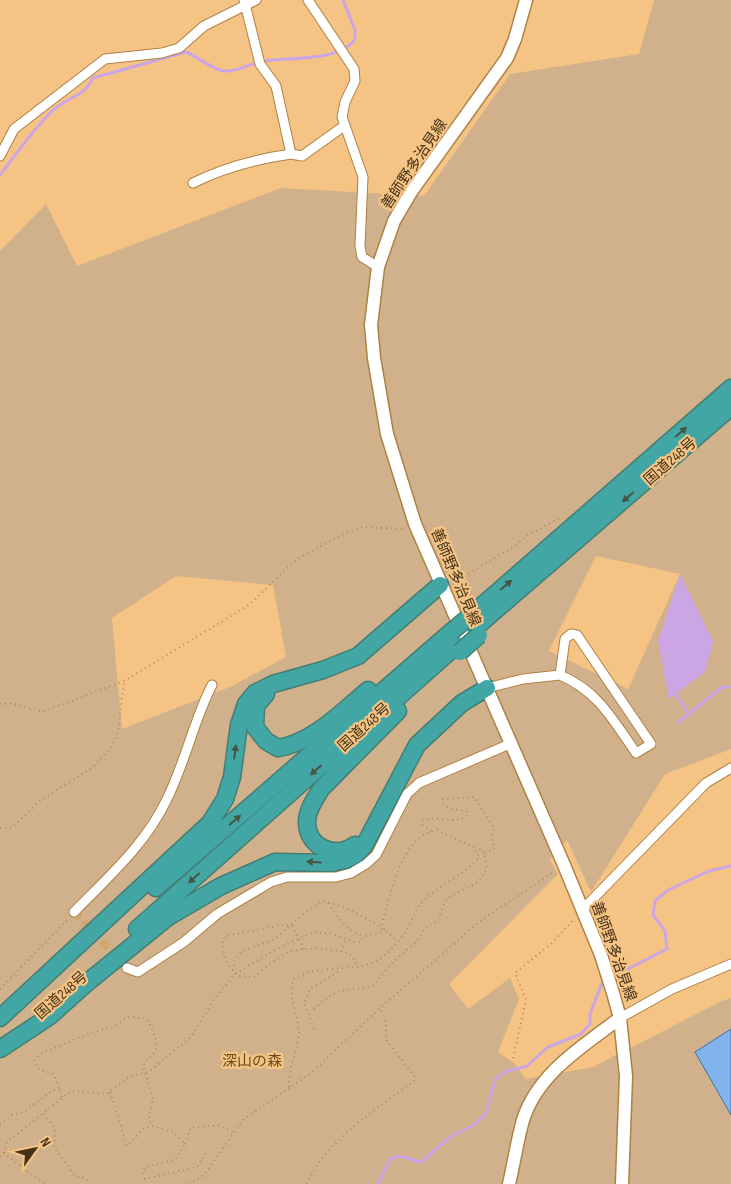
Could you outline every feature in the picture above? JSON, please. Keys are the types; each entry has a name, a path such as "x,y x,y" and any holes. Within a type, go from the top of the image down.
{"highway":[{"name":"国道248号","path":"474,626 731,388"},
{"name":"国道248号","path":"0,1024 454,641 553,562 731,407"},
{"path":"0,1018 210,823 225,799 232,777 239,725 246,704 255,693 273,684 323,670 358,656 446,585"},
{"name":"国道248号","path":"0,1049 454,641"},
{"path":"273,684 256,706 255,727 266,741 278,748 295,746 334,718 415,650 454,641"},
{"path":"368,836 349,849 339,852 327,850 315,844 309,833 307,821 311,804 320,789 402,706 454,641"},
{"path":"0,1049 50,1016 89,980 168,917 221,886 275,862 331,864 355,855 364,846 417,745 462,703 487,688"}],"main road":[{"name":"善師野多治見線","path":"526,0 515,39 507,58 411,192 394,221 378,267 371,325 374,358 387,434 415,524 446,585 487,688 512,742 601,955 620,1018 626,1084 622,1184"},
{"path":"509,1184 524,1118 540,1086 572,1055 620,1018"}],"street":[{"path":"308,0 354,68 355,81 345,102 342,117 363,177 360,246 362,256 378,267"},
{"path":"0,156 14,129 105,59 162,53 179,48 204,26 249,1 260,64 276,86 291,154"},
{"path":"193,182 228,167 253,160 291,154 302,156 344,126"},
{"path":"487,688 523,678 560,675 576,682 592,693 636,753 651,744 577,636 571,634 565,639 560,675"},
{"path":"74,912 123,863 166,803 181,769 204,700 212,684"},
{"path":"127,968 138,972 184,942 217,914 270,882 287,877 336,877 351,873 366,864 380,849 406,794 419,783 512,742"},
{"path":"582,910 706,783 731,768"},
{"path":"620,1018 672,989 731,964"}],"path":[{"path":"446,585 516,545 526,536 563,517"},
{"path":"0,704 16,703 35,711 45,711 124,681 249,605 297,559 347,532 364,527 397,530 415,524"},
{"path":"0,828 12,827 42,800 92,768 111,748 118,732 124,681"},
{"path":"431,831 422,824 422,822 430,817 459,821 468,815 466,811 449,808 444,805 443,799 474,797 494,828 492,840 495,848 484,854"},
{"path":"290,1087 289,1078 299,1035 291,984 301,975 316,971 340,970 375,962 387,954 410,925 416,909 430,893 460,872 474,866 479,857 475,850 460,840 437,830 431,831 416,841 404,856 381,926"},
{"path":"314,1009 330,994 340,990 372,987 391,964 416,942 428,926 436,922 446,900 453,895 465,891 482,878 487,865 480,848 475,850"},
{"path":"189,1184 204,1175 244,1119 311,1073 380,1008 479,922 564,866"},
{"path":"233,971 234,961 242,951 275,939 323,901 381,926 397,941"},
{"path":"329,903 336,915 354,931 365,936 379,933 385,929"},
{"path":"512,1058 526,1000 515,973 552,943 582,910"},
{"path":"0,989 74,912"},
{"path":"292,926 282,925 226,936 223,939 223,954 235,974 254,977 290,952 304,949 347,953 353,958 357,966"},
{"path":"292,926 304,949"},
{"path":"0,1157 4,1153 7,1142 71,1091 107,1094 127,1078 150,1071 191,1038 214,999 235,974 280,946 314,932 332,934 345,940 360,942 365,936"},
{"path":"340,952 345,940"},
{"path":"314,1029 304,1003 307,996 310,990 340,970"},
{"path":"307,1184 319,1164 342,1137 414,1081 414,1077 387,1041 385,1019 380,1008"},
{"path":"62,1097 54,1074 42,1072 34,1061 42,1053 93,1032 113,1027 127,1017 145,1018 154,1034 156,1047 154,1054 146,1059 143,1066 153,1098 149,1118 152,1126"},
{"path":"0,1125 12,1115 24,1112 53,1090 60,1089"},
{"path":"110,1092 127,1146 144,1128 152,1126 173,1132 185,1144"},
{"path":"44,1114 55,1129 54,1147 63,1161 75,1176 86,1178 90,1184"},
{"path":"207,1152 198,1167 145,1178 143,1174 145,1168 175,1160 185,1144 190,1128 216,1124 234,1132"},
{"path":"4,1153 44,1184"}],"green space":[{"name":"深山の森","path":"654,0 731,0 731,749 665,774 591,892 567,840 550,859 558,874 449,984 468,1009 510,978 519,999 498,1052 514,1063 526,1079 593,1067 731,998 731,1184 0,1184 0,251 46,204 77,266 281,188 424,196 510,74 639,54","holes":["596,556 680,574 628,689 549,651","176,576 273,585 286,657 230,687 122,729 112,618"]}],"shaded area":[{"path":"680,574 713,641 705,672 669,699 658,641"}],"building":[{"path":"731,1029 731,1115 695,1052"}],"waterway":[{"path":"0,175 49,114 55,108 84,90 93,78 186,52 224,71 264,61 313,57 338,52 355,39 355,30 343,0"},
{"path":"678,723 722,687 731,687"},
{"path":"676,694 689,714"},
{"path":"618,974 667,949 665,931 653,915 655,901 668,890 709,871 731,866"},
{"path":"378,1184 390,1159 399,1156 421,1162 450,1137 474,1125 486,1113 495,1080 504,1072 527,1066 548,1047 581,1034 590,1024 590,1014 602,983"}],"tunnel":[{"path":"74,912 127,968"}]}
